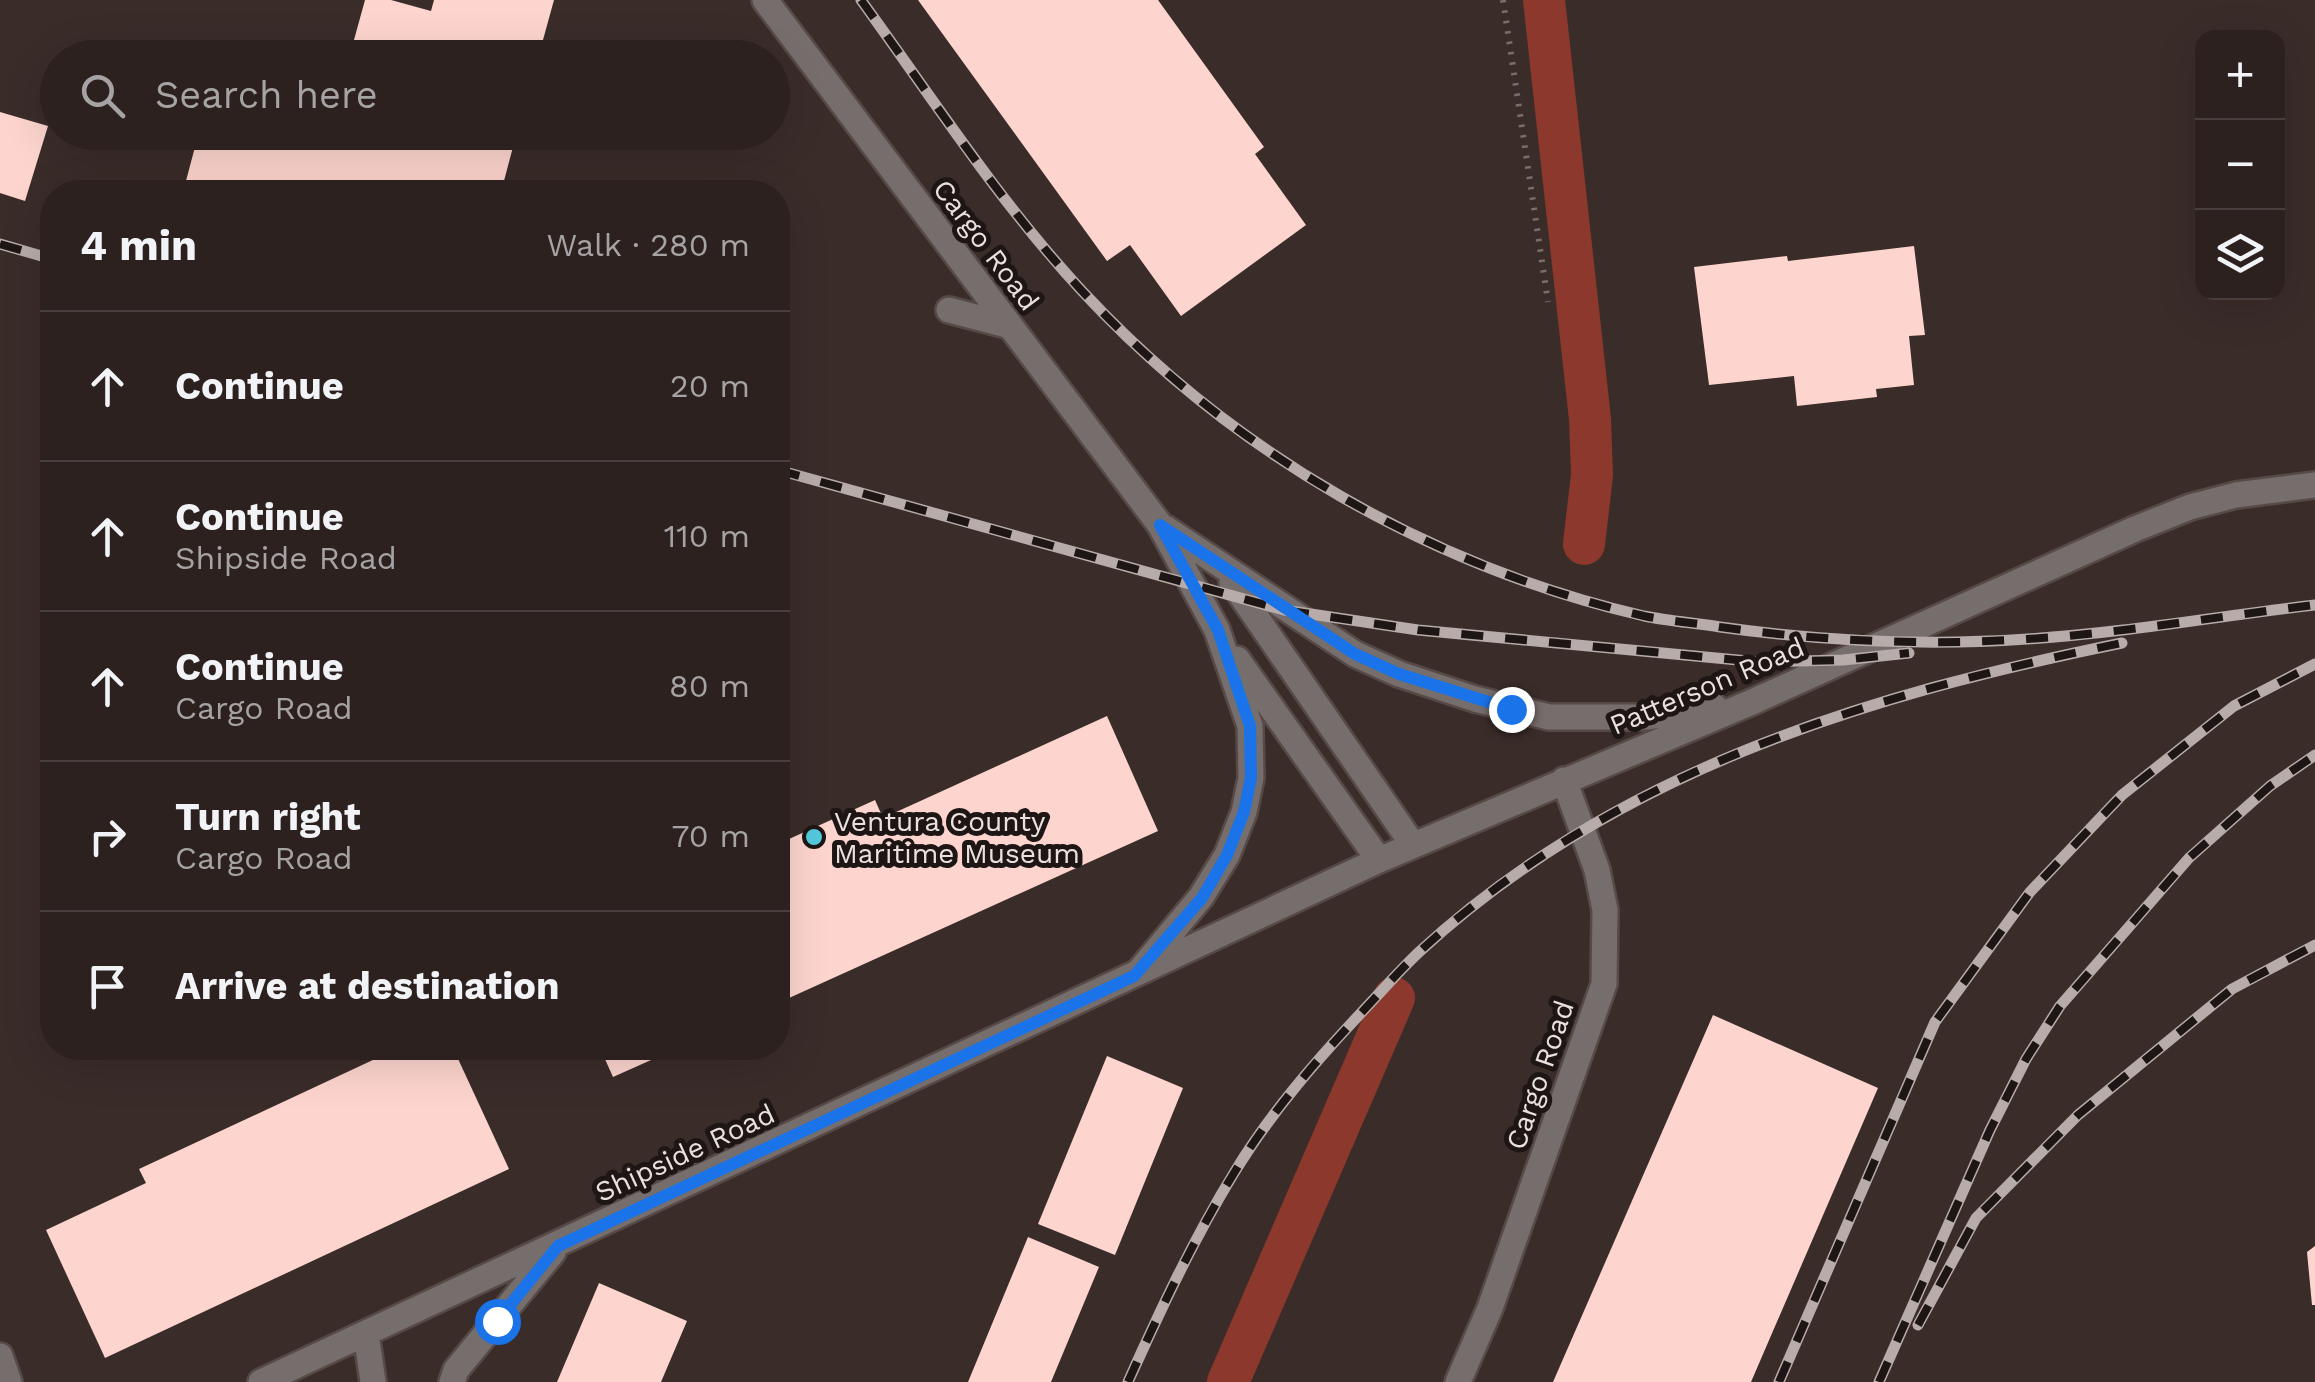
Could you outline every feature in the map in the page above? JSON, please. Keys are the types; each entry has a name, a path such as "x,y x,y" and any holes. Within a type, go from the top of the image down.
{"street":[{"name":"Cargo Road","path":"765,0 1160,525 1218,630 1250,726 1251,778 1244,812 1227,855 1202,898 1134,976"},
{"path":"950,310 1010,326"},
{"name":"Patterson Road","path":"1134,976 1379,860 1752,702 2190,507 2236,495 2315,485"},
{"name":"Cargo Road","path":"1160,525 1355,654 1399,674 1511,709 1549,717 1648,717 1752,702"},
{"path":"1222,566 1413,845"},
{"path":"1218,630 1379,860"},
{"name":"Cargo Road","path":"1458,1382 1490,1308 1604,984 1606,925 1597,870 1564,780"},
{"name":"Shipside Road","path":"261,1382 1134,976"},
{"path":"452,1382 456,1370 558,1246"},
{"path":"366,1334 373,1382"},
{"path":"0,1356 9,1382"}],"path":[{"path":"1504,0 1548,302"}],"building":[{"path":"365,0 391,0 431,11 434,0 554,0 543,40 354,40"},
{"path":"918,0 1158,0 1264,147 1255,154 1306,225 1181,316 1130,245 1107,261"},
{"path":"0,112 40,124 41,150 25,201 0,193"},
{"path":"194,150 512,150 504,180 186,180"},
{"path":"1914,246 1925,335 1909,336 1914,385 1876,389 1877,397 1797,406 1794,376 1709,385 1694,267"},
{"path":"1107,716 1158,831 790,998 790,839 875,800 883,818"},
{"path":"1713,1015 1878,1088 1751,1382 1553,1382"},
{"path":"1107,1056 1183,1088 1115,1255 1038,1224"},
{"path":"373,1060 459,1060 509,1169 105,1358 46,1230 146,1183 139,1169"},
{"path":"605,1060 651,1060 613,1077"},
{"path":"1028,1237 1099,1267 1051,1382 968,1382"},
{"path":"2315,1246 2315,1305 2312,1305 2307,1252"},
{"path":"599,1283 687,1321 661,1382 557,1382"}],"waterway":[{"path":"1544,0 1590,419 1592,475 1584,544"},
{"path":"1228,1382 1394,998"}],"railway":[{"path":"861,0 1023,223 1083,292 1141,350 1270,452 1340,496 1487,567 1565,595 1644,616 1758,632 1873,641 1989,641 2063,636 2315,605"},
{"path":"0,244 40,256"},
{"path":"790,473 1284,610 1418,630 1759,662 1843,660 1909,653"},
{"path":"1128,1382 1205,1224 1277,1110 1403,968 1494,890 1574,836 1659,789 1747,750 1838,716 1931,688 2122,643"},
{"path":"1779,1382 1935,1022 2030,892 2122,795 2234,706 2315,664"},
{"path":"1879,1382 1990,1130 2026,1059 2060,1006 2189,858 2270,786 2315,755"},
{"path":"1918,1325 1976,1218 2078,1115 2232,989 2315,945"}],"place":[{"name":"Ventura County Maritime Museum","path":"814,837"}],"route":[{"path":"497,1321 558,1246 1134,976 1202,898 1227,855 1244,812 1251,778 1250,726 1218,630 1160,525 1355,654 1399,674 1511,709"}]}
